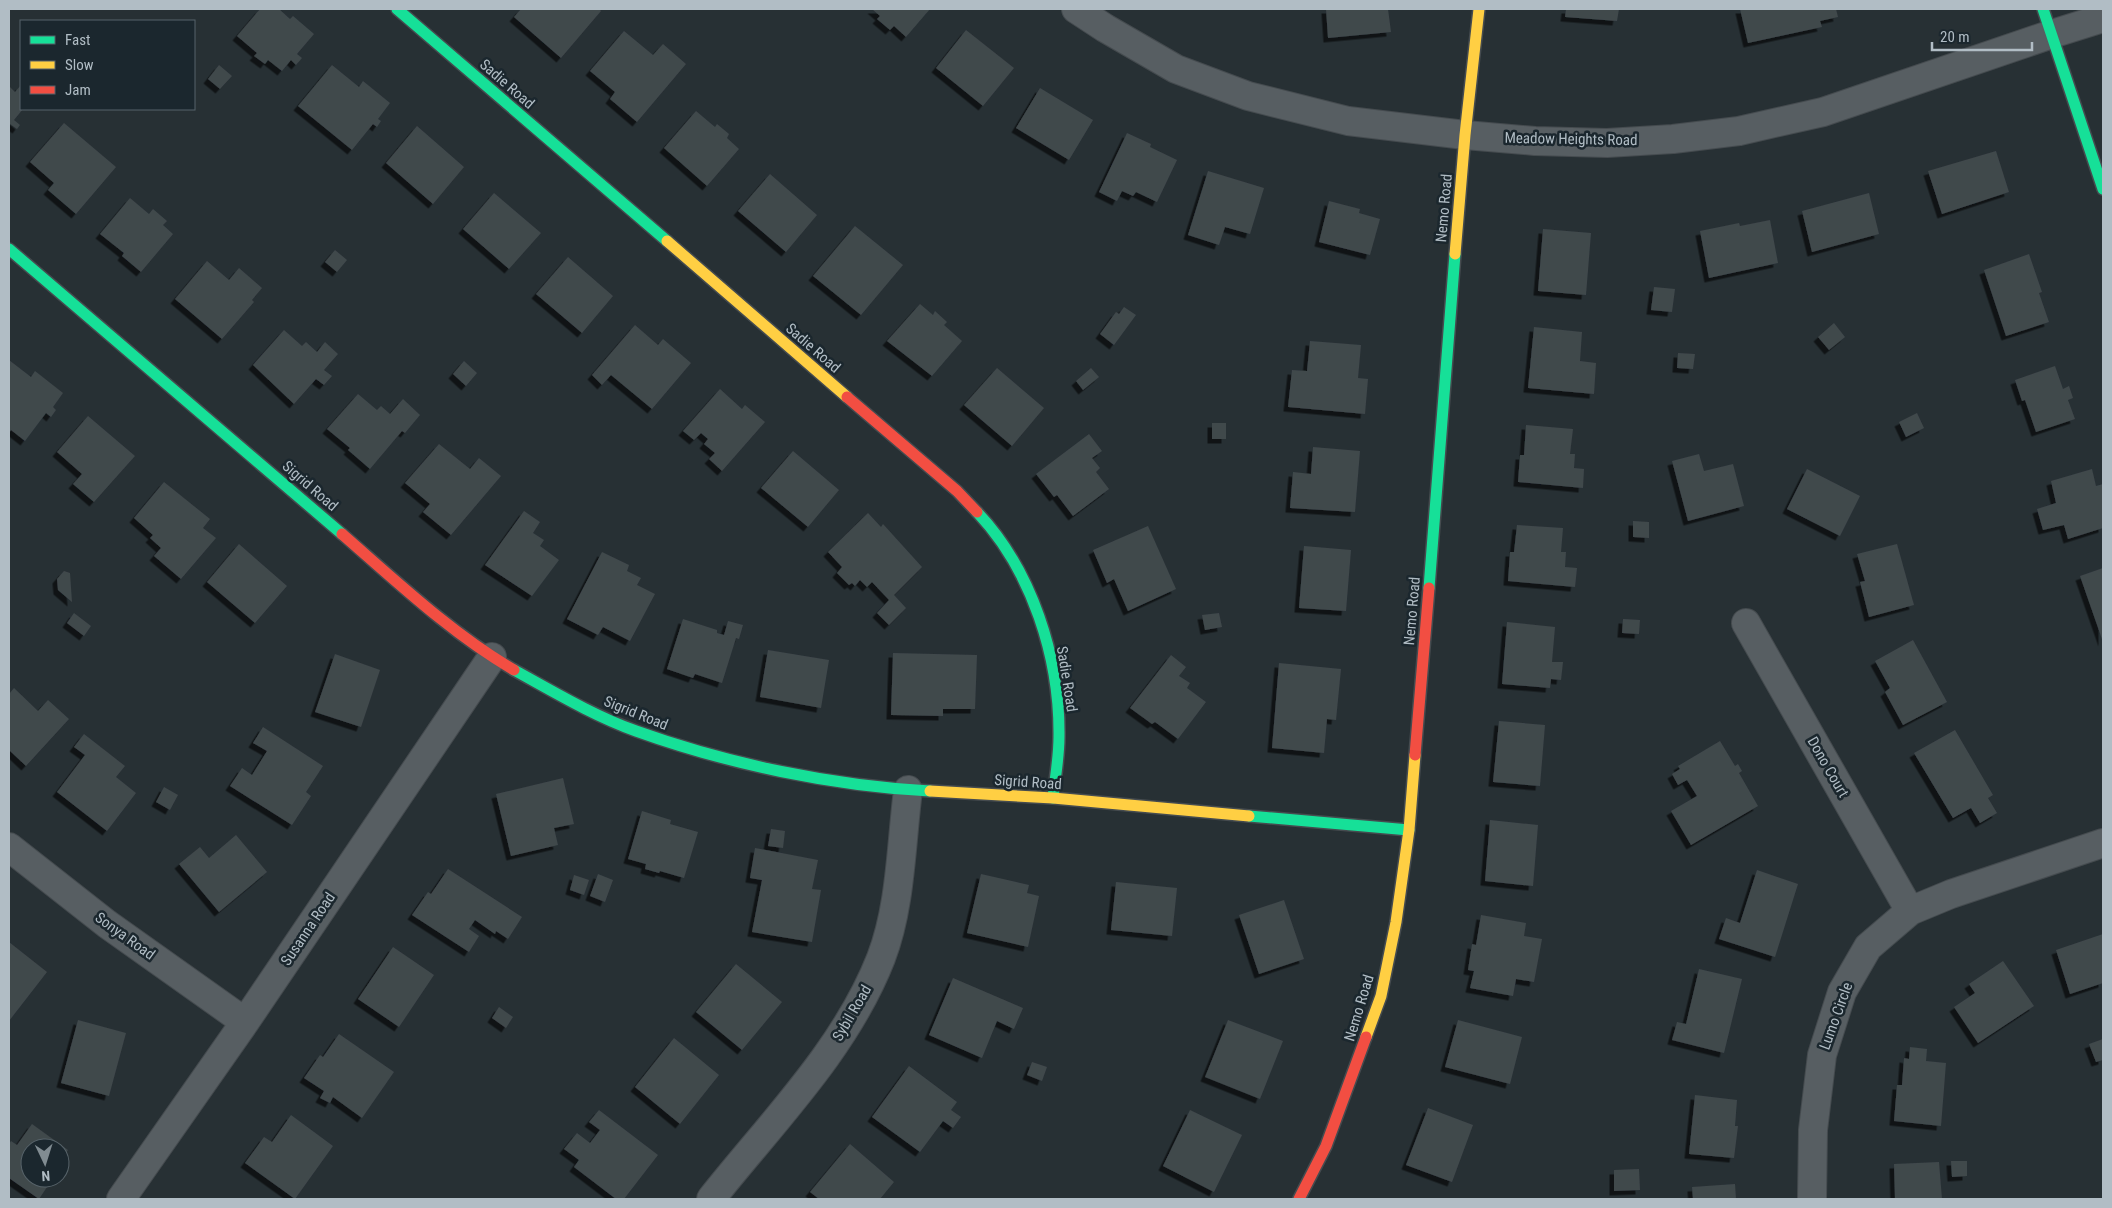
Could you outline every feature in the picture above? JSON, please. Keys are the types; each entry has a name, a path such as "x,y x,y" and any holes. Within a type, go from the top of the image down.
{"street":[{"name":"Sadie Road","path":"397,9 957,492 999,538 1024,582 1044,635 1055,681 1060,730 1054,798"},
{"name":"Meadow Heights Road","path":"1076,9 1176,69 1248,96 1348,121 1465,135 1607,143 1673,139 1739,131 1822,112 2047,21 2103,18"},
{"name":"Nemo Road","path":"1299,1199 1326,1146 1381,996 1396,922 1409,830 1465,135 1478,9"},
{"path":"2047,21 2103,189"},
{"name":"Sigrid Road","path":"9,249 420,601 492,657 572,702 635,731 778,772 908,790 1054,798 1409,830"},
{"name":"Dono Court","path":"1746,623 1910,911"},
{"name":"Susanna Road","path":"121,1199 245,1022 492,657"},
{"name":"Sybil Road","path":"711,1199 826,1057 862,1001 881,957 895,905 908,790"},
{"name":"Lumo Circle","path":"1812,1199 1813,1130 1822,1055 1842,992 1868,947 1910,911 1951,894 2103,843"},
{"name":"Sonya Road","path":"9,847 107,924 245,1022"}],"building":[{"path":"260,9 279,9 290,19 293,16 314,34 297,54 302,58 296,65 291,60 282,71 268,60 265,64 254,56 257,53 237,36"},
{"path":"521,9 599,9 601,11 561,58 514,17"},
{"path":"872,9 930,9 906,37 894,26 890,30 877,19 880,16"},
{"path":"1326,9 1388,9 1391,32 1328,38"},
{"path":"1566,9 1619,9 1617,21 1565,17"},
{"path":"1740,9 1836,9 1838,17 1820,21 1822,27 1748,43"},
{"path":"966,30 1014,68 983,106 936,68"},
{"path":"624,31 653,55 663,44 686,64 637,122 610,99 615,92 590,71"},
{"path":"219,65 232,76 220,89 208,79"},
{"path":"332,65 359,87 363,81 390,103 378,119 381,121 377,127 373,124 352,150 298,106"},
{"path":"9,86 15,92 20,86 20,110 22,110 14,120 20,125 17,129 10,124 9,126"},
{"path":"1040,88 1093,120 1069,160 1016,128"},
{"path":"696,111 715,127 717,124 729,134 727,138 739,149 707,186 664,148"},
{"path":"64,123 116,167 76,214 48,190 54,183 30,162"},
{"path":"417,126 464,167 433,204 386,163"},
{"path":"1127,133 1151,144 1150,147 1177,160 1157,202 1136,192 1133,196 1122,191 1117,201 1099,192"},
{"path":"1996,151 2009,192 1942,214 1928,171"},
{"path":"1208,171 1264,188 1250,234 1225,227 1219,245 1188,235"},
{"path":"770,174 817,215 786,252 738,211"},
{"path":"494,193 541,233 509,269 463,229"},
{"path":"1869,193 1879,234 1812,252 1802,211"},
{"path":"130,198 149,214 153,209 167,221 163,225 173,234 141,272 122,256 124,253 100,234"},
{"path":"1329,201 1360,209 1359,213 1380,219 1370,255 1319,242"},
{"path":"1770,220 1778,263 1709,278 1700,231 1739,223 1740,226"},
{"path":"855,226 903,265 861,315 813,276"},
{"path":"1543,229 1591,233 1586,295 1538,291"},
{"path":"335,250 347,260 337,272 325,262"},
{"path":"2029,254 2042,292 2039,293 2049,322 2006,336 1984,270"},
{"path":"568,257 613,296 582,333 536,294"},
{"path":"207,261 229,280 239,268 262,288 252,300 254,302 222,339 175,299"},
{"path":"1654,287 1675,289 1672,312 1651,310"},
{"path":"920,304 933,315 935,311 947,322 944,325 962,341 932,376 887,341"},
{"path":"1124,307 1136,315 1114,345 1100,334 1116,312 1119,314"},
{"path":"1834,323 1845,337 1829,350 1818,337"},
{"path":"635,325 658,345 663,339 691,363 652,409 611,375 602,385 592,375"},
{"path":"1534,327 1582,332 1580,361 1596,363 1594,394 1528,388"},
{"path":"284,330 302,346 306,342 317,352 325,342 338,354 324,370 332,376 324,385 316,379 294,404 253,365"},
{"path":"1310,341 1361,345 1358,378 1368,379 1365,414 1288,407 1292,370 1307,371"},
{"path":"1678,353 1695,354 1693,369 1677,368"},
{"path":"9,360 31,377 35,371 63,393 53,407 56,410 51,417 46,413 25,441 11,430 9,433"},
{"path":"464,361 477,373 466,386 453,374"},
{"path":"2055,366 2063,389 2069,386 2073,398 2068,400 2075,419 2036,432 2025,400 2022,401 2015,380"},
{"path":"997,368 1044,408 1012,446 964,405"},
{"path":"1091,368 1099,377 1083,390 1076,381"},
{"path":"720,389 742,409 745,405 765,422 722,471 709,459 715,453 704,444 708,439 701,433 694,440 683,431"},
{"path":"358,394 377,410 381,406 390,414 403,399 420,415 405,433 402,431 370,469 348,450 350,448 327,429"},
{"path":"1917,413 1924,428 1906,437 1899,422"},
{"path":"88,416 135,456 94,502 73,484 82,474 57,452"},
{"path":"1212,423 1226,423 1226,439 1212,439"},
{"path":"1526,425 1573,429 1570,454 1575,454 1574,468 1584,469 1583,488 1518,482 1520,455 1524,455"},
{"path":"1089,434 1102,451 1092,458 1100,468 1096,472 1109,489 1073,516 1057,495 1054,497 1036,474"},
{"path":"439,444 470,469 479,458 501,476 451,535 423,512 430,504 405,483"},
{"path":"1313,447 1360,451 1355,512 1290,508 1293,472 1311,474"},
{"path":"793,451 839,490 808,527 761,488"},
{"path":"1699,454 1704,471 1733,464 1744,506 1688,521 1672,461"},
{"path":"1807,469 1860,496 1840,536 1787,509"},
{"path":"2092,469 2096,486 2103,484 2103,528 2068,539 2064,525 2043,530 2037,509 2056,503 2051,481"},
{"path":"164,482 210,519 203,528 216,538 181,579 154,556 161,548 150,538 153,535 134,518"},
{"path":"524,511 540,522 533,533 544,540 540,546 559,560 532,596 485,565"},
{"path":"868,513 881,527 883,524 922,567 894,595 906,608 889,625 877,613 889,600 872,582 867,587 860,580 855,586 852,583 849,585 837,573 842,567 828,552"},
{"path":"1633,521 1649,522 1649,538 1633,537"},
{"path":"1517,525 1563,528 1561,552 1566,552 1565,567 1577,568 1575,587 1508,581 1510,552 1514,552"},
{"path":"1148,526 1176,589 1128,611 1114,579 1107,583 1093,550"},
{"path":"239,544 287,586 255,623 207,582"},
{"path":"1897,544 1914,605 1869,617 1860,582 1865,581 1857,554"},
{"path":"1304,546 1351,550 1346,611 1299,608"},
{"path":"602,552 629,565 627,571 641,578 637,585 655,594 630,641 603,627 598,635 567,619"},
{"path":"2103,568 2103,642 2080,576"},
{"path":"64,571 70,573 72,602 58,590 57,579"},
{"path":"74,613 91,626 84,636 67,623"},
{"path":"1219,613 1222,627 1205,630 1202,615"},
{"path":"683,619 717,630 717,633 724,635 728,621 743,625 739,639 736,638 722,683 695,674 693,678 667,669"},
{"path":"1623,619 1640,620 1639,634 1622,633"},
{"path":"1507,622 1555,627 1552,662 1563,662 1561,680 1551,679 1550,688 1502,684"},
{"path":"1913,640 1947,702 1903,725 1885,692 1890,688 1875,661"},
{"path":"768,650 829,660 821,708 760,697"},
{"path":"893,653 977,655 975,709 943,709 943,716 891,715"},
{"path":"335,654 380,670 361,727 315,712"},
{"path":"1171,655 1186,667 1179,676 1190,683 1187,688 1206,702 1178,739 1155,722 1152,724 1130,708"},
{"path":"1279,663 1341,669 1336,720 1327,719 1324,753 1272,748"},
{"path":"14,688 38,711 48,700 69,719 26,766 9,750 9,694"},
{"path":"1499,721 1545,725 1540,786 1493,782"},
{"path":"263,727 323,766 306,792 311,796 292,825 230,786 242,768 252,775 267,751 253,743"},
{"path":"1955,730 1993,795 1988,798 1997,813 1980,823 1971,808 1953,818 1914,753"},
{"path":"84,734 125,766 116,777 136,793 107,831 57,792 85,755 74,747"},
{"path":"1720,741 1735,766 1738,764 1742,771 1739,773 1758,806 1691,845 1671,811 1697,796 1687,780 1678,785 1672,774 1680,769 1678,766"},
{"path":"563,778 574,824 554,828 558,845 511,856 496,794"},
{"path":"164,787 178,795 170,810 156,802"},
{"path":"642,811 671,820 670,824 698,832 684,878 645,869 646,864 628,859"},
{"path":"1490,820 1538,825 1533,886 1485,881"},
{"path":"771,829 785,831 783,848 768,846"},
{"path":"236,835 267,872 219,912 179,864 200,847 209,858"},
{"path":"755,848 818,860 812,889 821,890 812,942 752,932 762,880 750,878"},
{"path":"448,869 522,917 508,939 496,931 495,934 475,920 469,929 479,936 469,952 412,915 428,892 431,894"},
{"path":"1757,870 1798,884 1775,957 1719,939 1726,918 1740,923"},
{"path":"598,874 613,880 605,902 590,896"},
{"path":"981,874 1029,885 1027,893 1039,896 1028,947 967,933"},
{"path":"574,875 589,880 584,895 570,890"},
{"path":"1116,882 1177,888 1172,936 1111,930"},
{"path":"1284,900 1304,959 1259,974 1239,915"},
{"path":"1481,915 1526,923 1524,936 1542,939 1534,982 1516,979 1513,996 1470,988 1474,971 1468,970 1472,944 1476,945"},
{"path":"2103,934 2103,983 2070,994 2056,950"},
{"path":"9,942 47,972 9,1021"},
{"path":"393,947 434,975 399,1027 358,999"},
{"path":"2003,961 2034,1006 1978,1043 1954,1007 1975,993 1969,984"},
{"path":"736,964 782,1002 742,1050 696,1012"},
{"path":"1699,969 1742,979 1724,1053 1672,1040 1677,1022 1686,1024"},
{"path":"953,978 1023,1008 1014,1029 997,1021 982,1058 929,1035"},
{"path":"499,1007 513,1017 506,1028 492,1018"},
{"path":"78,1020 126,1033 109,1096 61,1083"},
{"path":"1228,1020 1283,1041 1260,1099 1205,1077"},
{"path":"1458,1020 1522,1037 1510,1084 1445,1067"},
{"path":"339,1034 394,1072 362,1118 333,1097 330,1103 320,1098 324,1091 304,1078 320,1055 323,1057"},
{"path":"674,1038 719,1075 680,1124 635,1087"},
{"path":"2103,1039 2103,1060 2096,1062 2089,1044"},
{"path":"1910,1047 1927,1049 1926,1061 1946,1063 1941,1126 1894,1121 1897,1085 1902,1085 1904,1058 1909,1059"},
{"path":"1032,1062 1047,1067 1042,1081 1027,1075"},
{"path":"909,1066 957,1102 951,1110 961,1117 953,1128 943,1121 920,1152 872,1117"},
{"path":"1695,1095 1737,1100 1735,1126 1738,1126 1734,1158 1689,1154"},
{"path":"1428,1108 1473,1125 1452,1182 1406,1165"},
{"path":"599,1110 658,1155 624,1199 616,1199 574,1167 579,1160 564,1149 577,1133 590,1143 600,1130 589,1122"},
{"path":"1190,1110 1242,1135 1214,1192 1163,1166"},
{"path":"291,1115 333,1146 295,1199 245,1163 264,1137 272,1142"},
{"path":"32,1124 51,1138 22,1138"},
{"path":"11,1141 17,1145 20,1141 20,1186 9,1178 9,1144"},
{"path":"850,1144 894,1182 880,1199 819,1199 810,1192"},
{"path":"1951,1161 1967,1161 1967,1176 1952,1177"},
{"path":"1939,1162 1942,1199 1895,1199 1894,1164"},
{"path":"1639,1169 1640,1190 1614,1191 1614,1170"},
{"path":"1735,1184 1736,1199 1693,1199 1692,1187"},
{"path":"23,1188 46,1188 39,1199"}],"traffic: fast":[{"path":"397,9 667,241"},
{"path":"2043,9 2103,189"},
{"path":"9,249 342,534"},
{"path":"1429,588 1455,254"},
{"path":"977,512 996,535 1013,561 1039,617 1048,646 1058,707 1059,745 1053,798"},
{"path":"514,670 574,703 620,725 707,754 819,779 930,791"},
{"path":"1249,816 1409,830"}],"traffic: slow":[{"path":"1455,254 1465,135 1479,9"},
{"path":"667,241 847,397"},
{"path":"1366,1037 1381,996 1396,922 1409,830 1415,755"},
{"path":"930,791 1053,798 1249,816"}],"traffic: jam":[{"path":"847,397 957,491 977,512"},
{"path":"342,534 447,624 514,670"},
{"path":"1415,755 1429,588"},
{"path":"1299,1199 1326,1146 1366,1037"}]}
